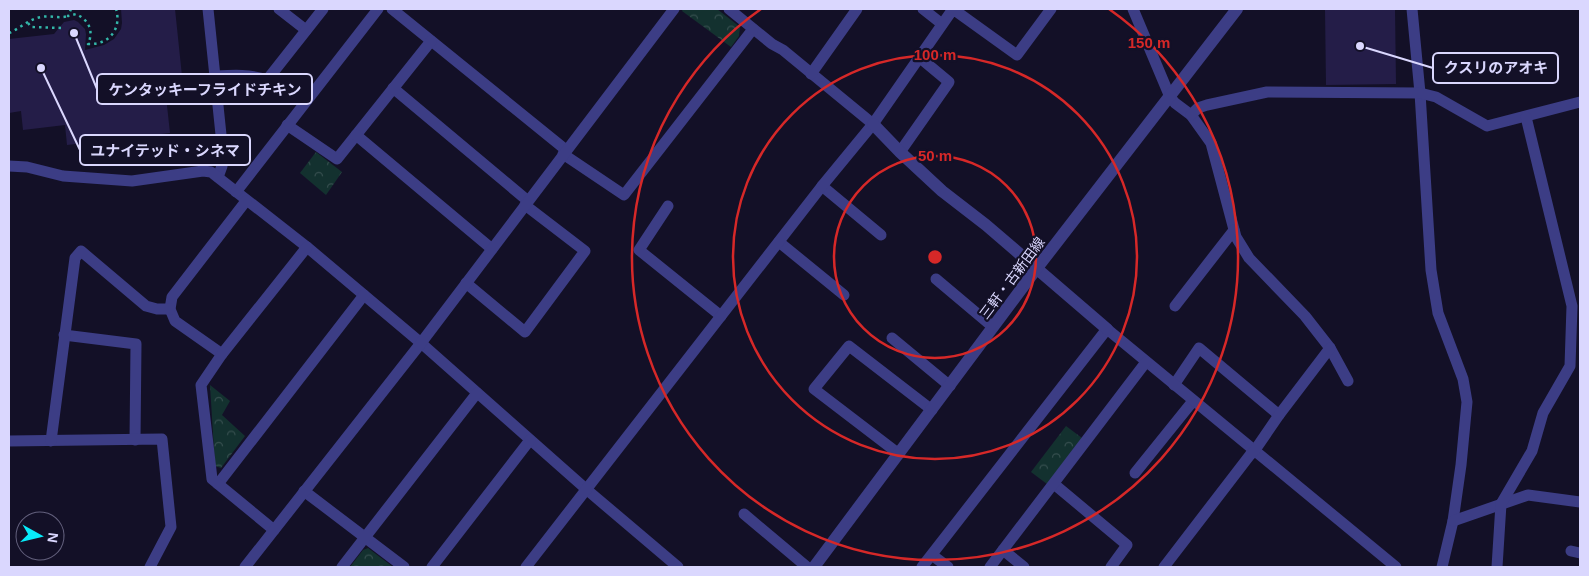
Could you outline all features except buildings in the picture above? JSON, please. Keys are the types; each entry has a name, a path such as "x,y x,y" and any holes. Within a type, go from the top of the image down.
{"street":[{"path":"208,9 223,154 222,166 218,177"},
{"path":"279,9 306,30"},
{"path":"215,76 252,75 267,80 323,9"},
{"path":"236,192 378,9"},
{"path":"392,9 432,40 564,152 624,195 752,29"},
{"path":"246,567 421,343 674,9"},
{"path":"729,9 752,29 783,50 873,124 942,191 986,224 1146,362 1396,567"},
{"path":"810,74 857,9"},
{"path":"923,9 942,24"},
{"path":"526,567 822,186 873,124 953,9 1017,55 1051,9"},
{"path":"1133,9 1170,97 1174,103 1191,115 1211,143 1236,237 1249,258 1305,316 1330,348 1348,381"},
{"name":"三軒・古新田線","path":"814,567 1037,268 1238,9"},
{"path":"1412,9 1420,93 1431,270 1438,313 1463,379 1467,402 1461,465 1442,567"},
{"path":"287,125 337,159 432,40"},
{"path":"900,152 949,82 919,57"},
{"path":"393,88 526,203 585,251 525,332 466,283"},
{"path":"1191,115 1198,108 1207,105 1267,92 1420,93 1436,98 1487,126 1580,102"},
{"path":"1497,567 1501,504 1532,452 1543,413 1570,366 1572,306 1526,117"},
{"path":"356,135 492,249"},
{"path":"9,166 63,176 132,181 203,171 211,172 307,247 421,343 586,490 678,567"},
{"path":"822,186 881,235"},
{"path":"222,354 175,321 170,309 172,297 246,200"},
{"path":"668,206 639,250 721,316"},
{"path":"1175,306 1234,230"},
{"path":"779,242 844,295"},
{"path":"274,530 212,479 201,385 222,354 307,247"},
{"path":"51,441 75,258 81,251 146,306 157,309 170,309"},
{"path":"936,279 993,328"},
{"path":"218,484 364,295"},
{"path":"922,567 1107,329"},
{"path":"64,336 136,344 135,440"},
{"path":"892,338 950,386"},
{"path":"899,454 814,389 849,346 932,410"},
{"path":"1174,385 1199,348 1279,415"},
{"path":"1164,567 1255,450 1330,348"},
{"path":"990,567 1146,362"},
{"path":"342,567 478,393"},
{"path":"1135,472 1193,401"},
{"path":"9,442 162,439 171,526 150,567"},
{"path":"432,567 530,440"},
{"path":"1054,484 1127,545 1111,567"},
{"path":"304,491 404,567"},
{"path":"1452,521 1528,494 1580,502"},
{"path":"744,514 807,567"},
{"path":"1004,550 1024,567"},
{"path":"932,555 948,567"}],"path":[{"path":"68,16 70,9"},
{"path":"9,33 28,22 42,17 58,18 76,14 88,23 91,31 88,44 94,44 102,42 114,32 118,17 116,9"},
{"path":"28,22 31,27 63,28"}],"green space":[{"path":"683,9 717,9 740,27 739,36 731,47 682,11"},
{"path":"316,152 342,172 326,195 300,173"},
{"path":"210,385 230,401 222,415 245,436 221,468 215,466"},
{"path":"1066,426 1082,438 1047,484 1031,472"},
{"path":"368,548 393,567 350,567 363,550"}],"place":[{"name":"ケンタッキーフライドチキン","path":"74,33"},
{"name":"クスリのアオキ","path":"1360,46"},
{"name":"ユナイテッド・シネマ","path":"41,68"}]}
